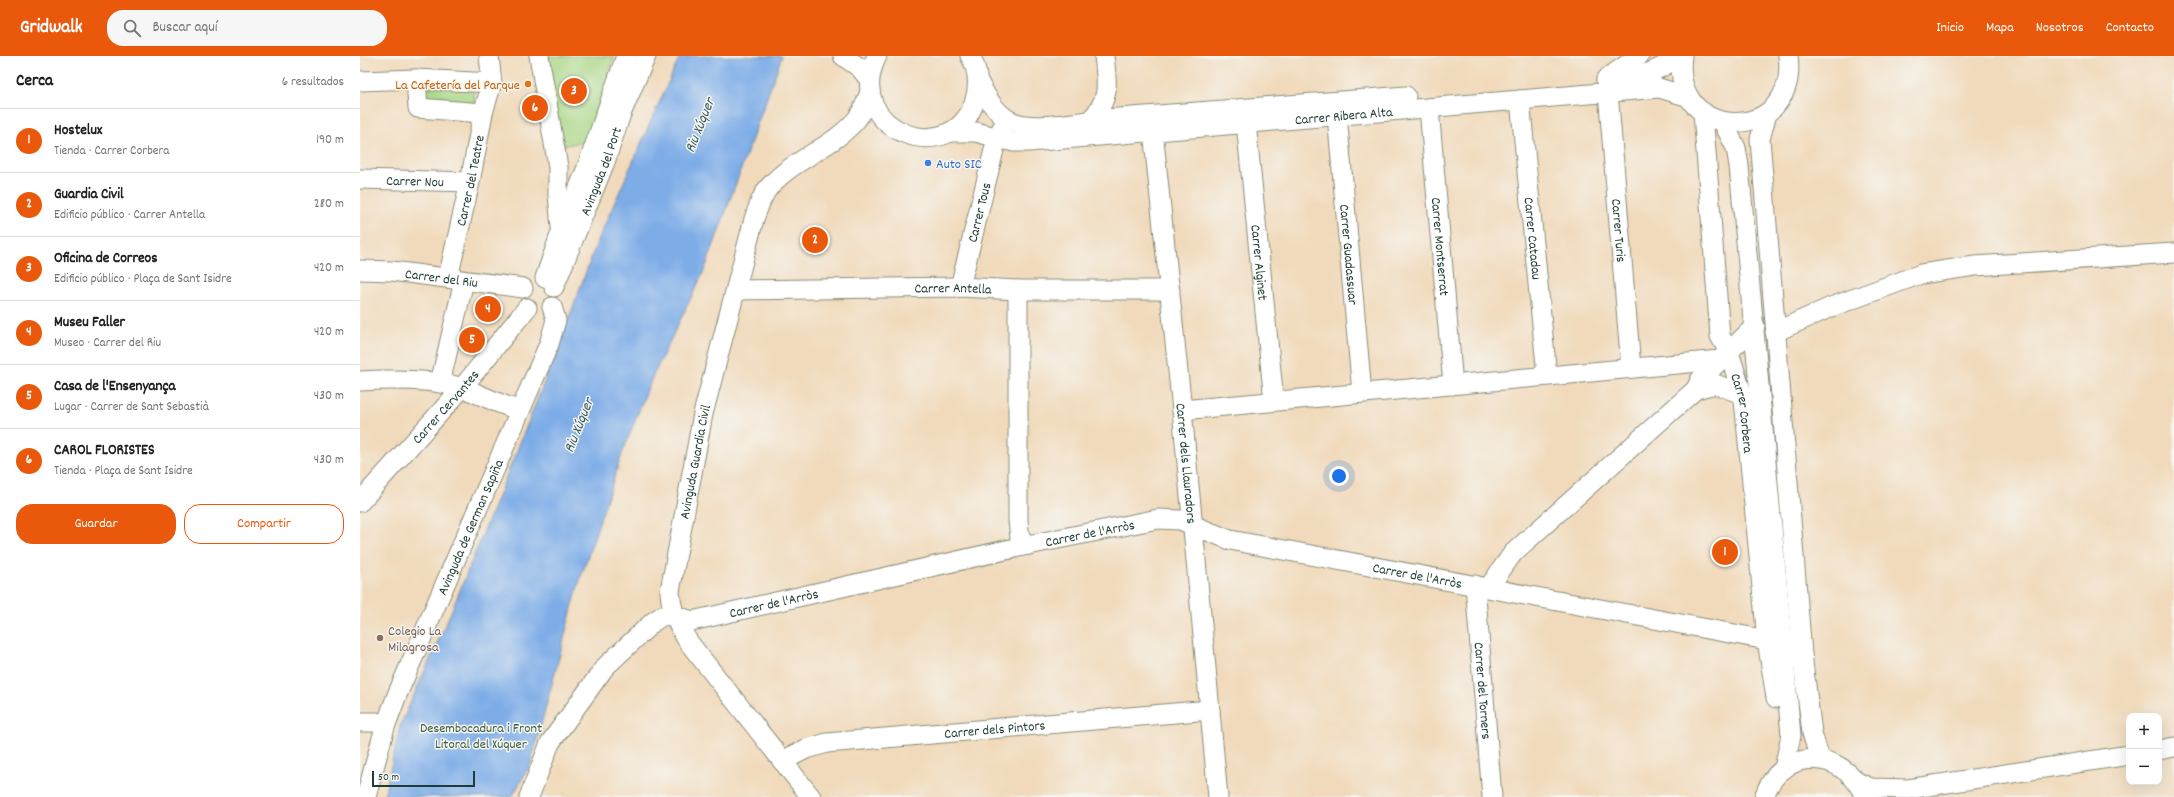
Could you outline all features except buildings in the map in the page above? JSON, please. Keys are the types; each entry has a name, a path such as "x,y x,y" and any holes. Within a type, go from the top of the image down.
{"street":[{"path":"360,81 416,79 492,82 489,56"},
{"path":"539,56 558,167 558,195 562,229"},
{"name":"Avinguda del Port","path":"550,283 562,229 586,170 626,56"},
{"name":"Avinguda del Port","path":"550,283 605,162 621,114 646,56"},
{"path":"843,56 860,68 870,86 874,106 882,119 893,129 906,136 921,138 936,137 950,132 968,116 974,105 978,81 972,58"},
{"name":"Avinguda Guardia Civil","path":"811,797 690,644 679,628 670,597 673,569 703,414 754,219 762,198 769,186 790,169 848,129 857,119 870,86 876,56"},
{"path":"1090,120 1100,111 1107,92 1104,56"},
{"name":"Carrer Ribera Alta","path":"1605,87 1640,56"},
{"name":"Carrer Ribera Alta","path":"950,132 976,132 1014,142 1029,142 1520,100 1605,87 1662,69 1679,56"},
{"path":"1682,56 1681,68 1683,84 1689,97 1703,112 1723,122 1738,123 1753,120 1767,114 1779,102 1787,87 1790,70 1788,56"},
{"path":"416,79 418,108 484,113"},
{"name":"Carrer Ribera Alta","path":"978,81 988,100 1001,114 1012,122 1032,126 1090,120 1605,87 1659,88 1689,97"},
{"name":"Carrer del Teatre","path":"440,383 470,182 492,82"},
{"name":"Carrer Turis","path":"1605,87 1631,368"},
{"name":"Carrer Catadau","path":"1520,100 1547,376"},
{"name":"Carrer Montserrat","path":"1429,108 1453,385"},
{"name":"Carrer Corbera","path":"1703,112 1720,336 1724,356 1742,394 1767,640 1776,699 1789,710"},
{"path":"1767,114 1760,139 1802,654 1812,733 1820,759"},
{"name":"Carrer Guadassuar","path":"1337,115 1362,393"},
{"path":"997,138 1003,126 1012,122"},
{"path":"1723,122 1736,148 1739,166 1755,326 1791,735 1784,769"},
{"name":"Carrer Alginet","path":"1246,123 1274,401"},
{"name":"Avinguda Guardia Civil","path":"848,129 879,125 893,129"},
{"name":"Carrer dels Llauradors","path":"1153,131 1182,410 1218,797"},
{"name":"Carrer Tous","path":"960,287 997,138"},
{"path":"558,167 568,170 586,170"},
{"name":"Carrer Nou","path":"360,179 470,182"},
{"path":"1776,332 1831,307 1921,274 1975,266 2174,253"},
{"name":"Carrer del Riu","path":"360,270 456,279 523,288"},
{"path":"540,277 550,283 557,296 552,307 540,313 527,308 522,299 523,288 530,280 540,277"},
{"name":"Carrer Antella","path":"736,290 960,287 1018,290 1170,290"},
{"path":"1018,290 1018,521 1020,538 1028,545"},
{"name":"Avinguda de German Sapiña","path":"366,797 385,728 415,653 549,344 556,320 552,307"},
{"name":"Carrer Cervantes","path":"360,502 462,388 527,308"},
{"path":"1696,390 1700,380 1755,326"},
{"path":"1182,410 1631,368 1724,356"},
{"path":"360,381 379,380 440,383 462,388 520,410"},
{"path":"1482,586 1513,553 1696,390 1715,384 1742,394"},
{"name":"Carrer de l'Arròs","path":"674,615 692,621 1028,545 1158,519 1180,520 1230,540 1767,640"},
{"name":"Carrer del Torners","path":"1482,586 1492,797"},
{"path":"529,797 550,743 604,667 653,622 662,616 674,615"},
{"name":"Carrer dels Pintors","path":"782,761 806,749 826,743 1210,710"},
{"path":"360,722 376,722 385,728"},
{"name":"Avinguda de German Sapiña","path":"360,780 374,753 381,746"},
{"path":"2162,749 2174,747"},
{"path":"1763,794 1774,778 1784,769 1801,761 1820,759 1835,763 1848,772 1861,790 1871,788 1902,793 2126,755"}],"green space":[{"path":"547,56 614,56 588,141 561,146"},
{"path":"426,87 474,87 475,106 422,101"}],"water":[{"name":"Desembocadura i Front Litoral del Xúquer","path":"680,56 782,56 705,269 651,380 622,454 578,586 531,763 512,797 384,797 400,726 451,612 517,450 556,353 597,242"}],"place":[{"name":"La Cafetería del Parque","path":"528,84"},
{"name":"Oficina de Correos","path":"574,91"},
{"name":"CAROL FLORISTES","path":"535,108"},
{"name":"Auto SIC","path":"928,163"},
{"name":"Guardia Civil","path":"815,240"},
{"name":"Museu Faller","path":"488,309"},
{"name":"Casa de l'Ensenyança","path":"472,340"},
{"name":"Hostelux","path":"1725,552"},
{"name":"Colegio La Milagrosa","path":"380,638"}],"water label":[{"name":"Riu Xúquer","path":"699,125"},
{"name":"Riu Xúquer","path":"578,425"}]}
